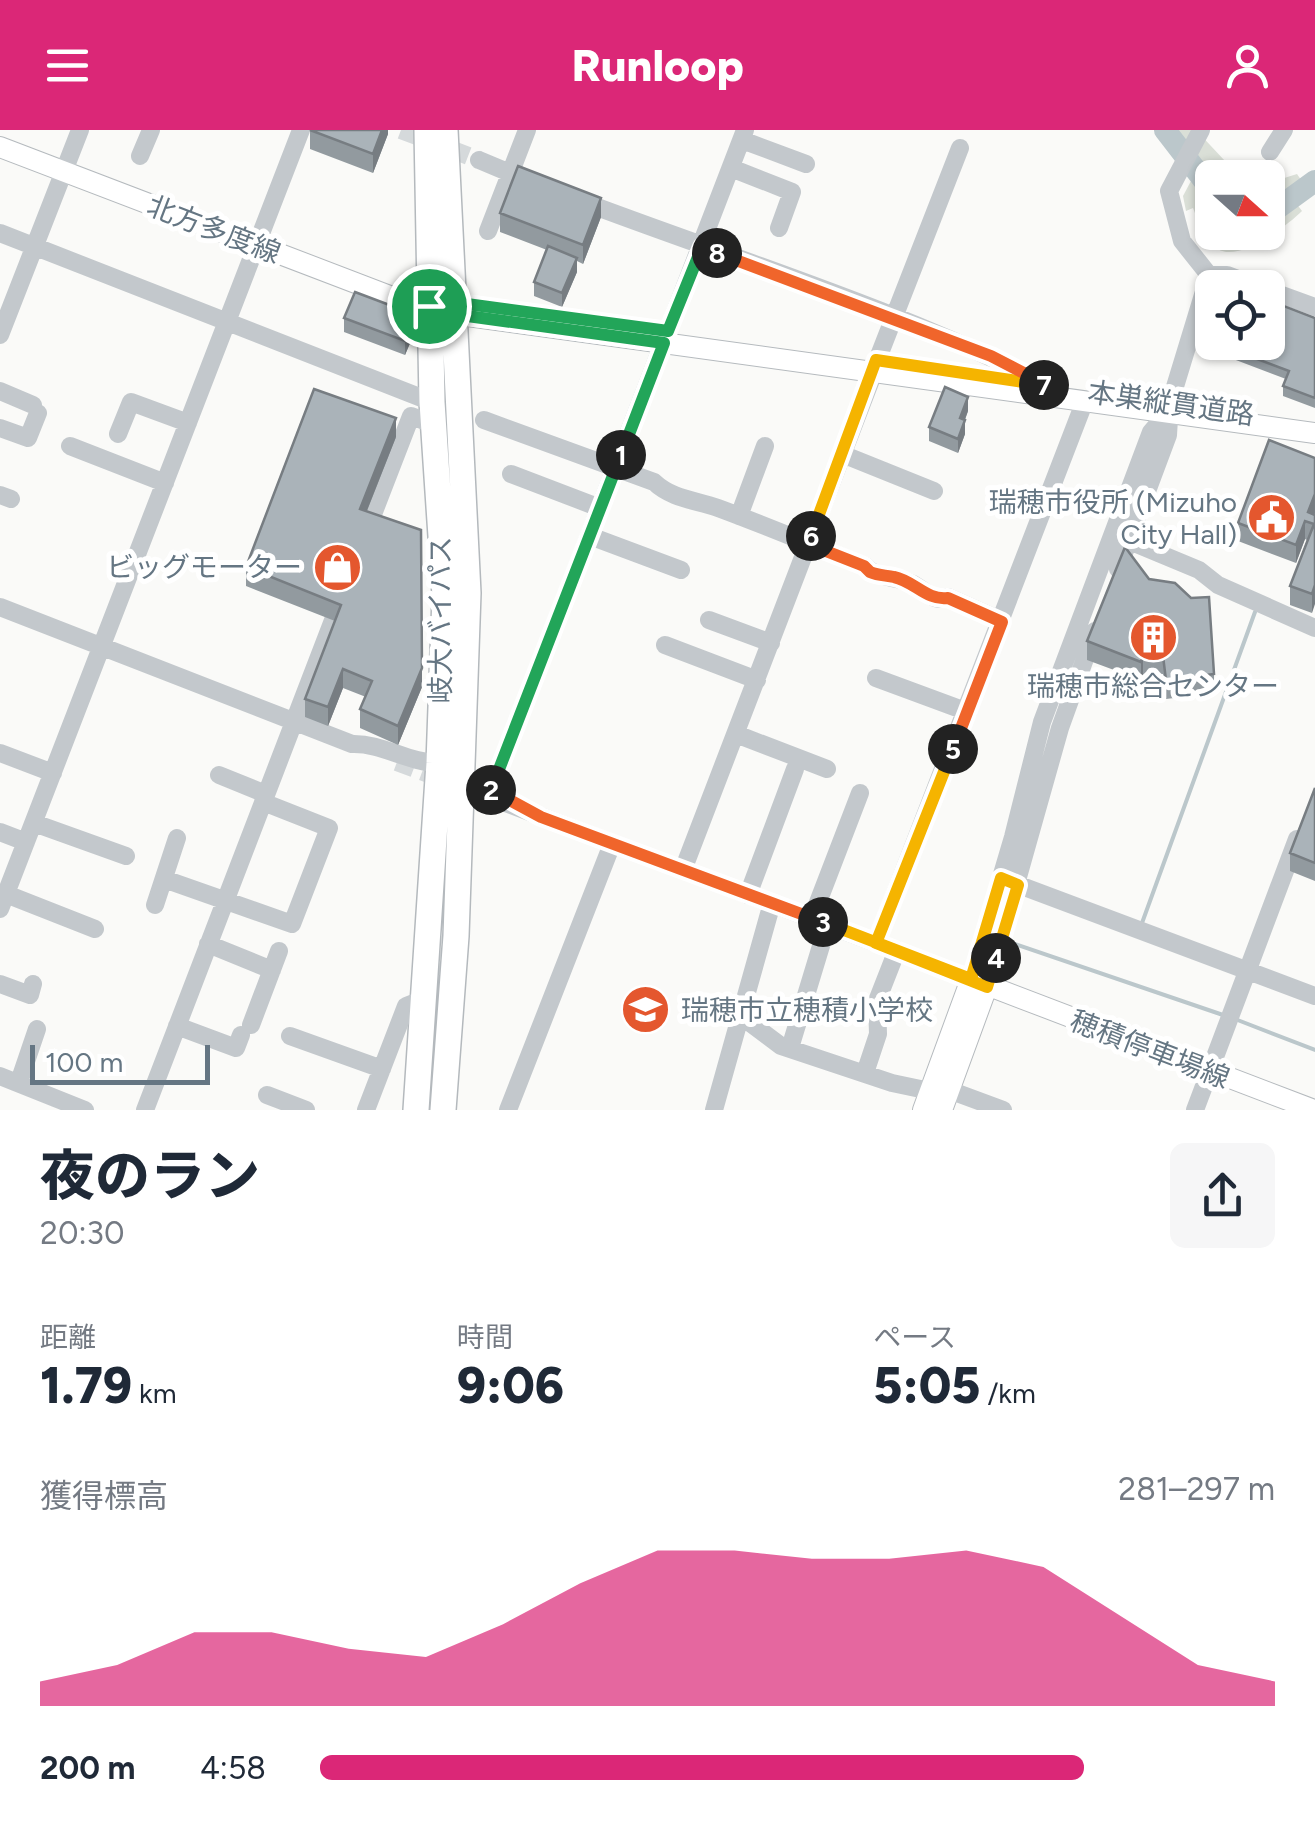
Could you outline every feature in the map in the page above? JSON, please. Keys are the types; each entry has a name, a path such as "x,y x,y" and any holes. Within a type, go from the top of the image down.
{"highway":[{"name":"岐大バイパス","path":"428,130 468,592 456,936 443,1110"},
{"name":"岐大バイパス","path":"416,1110 426,998 445,596 433,413 445,307 445,130"}],"main road":[{"name":"北方多度線","path":"0,147 395,298 445,307"},
{"name":"本巣縦貫道路","path":"445,307 874,368 1084,403 1169,407 1315,423"},
{"name":"本巣縦貫道路","path":"874,368 1047,385 1315,433"},
{"name":"穂積停車場線","path":"979,983 1314,1110"},
{"path":"942,1110 934,1097 979,983"}],"street":[{"path":"0,335 5,306 34,246 80,130"},
{"path":"95,929 2,901 302,130"},
{"path":"488,231 528,130"},
{"path":"1270,152 1284,130"},
{"path":"140,156 148,131"},
{"path":"1200,132 1169,190 1182,241 1206,270"},
{"path":"497,797 600,508 743,135 806,164"},
{"path":"683,870 960,148"},
{"path":"478,160 991,356 1047,385"},
{"path":"731,168 792,192 779,228"},
{"path":"0,233 228,322 433,413"},
{"path":"1285,296 1315,307"},
{"path":"461,781 541,817 979,983 1120,537 1168,435 1169,407 1195,321"},
{"path":"0,391 35,409 28,438 0,428"},
{"path":"118,434 131,402 188,423"},
{"path":"876,943 1084,403"},
{"path":"357,556 411,416 433,413"},
{"path":"484,420 654,482 664,492 739,516 1002,622"},
{"path":"70,446 164,483"},
{"path":"739,516 765,446"},
{"path":"842,454 934,491"},
{"path":"511,474 600,508"},
{"path":"590,536 681,570"},
{"path":"1120,537 1200,570 1218,586 1315,628"},
{"path":"145,1110 343,592"},
{"path":"0,607 397,762"},
{"path":"708,620 771,643"},
{"path":"665,645 757,680"},
{"path":"876,678 968,712"},
{"path":"736,734 827,769"},
{"path":"352,744 370,743 422,763 439,764"},
{"path":"0,753 53,773"},
{"path":"748,894 794,770"},
{"path":"164,879 292,924 329,828 219,775"},
{"path":"812,918 860,793"},
{"path":"34,823 126,856"},
{"path":"1194,1110 1302,828"},
{"path":"0,832 26,842"},
{"path":"154,905 178,838"},
{"path":"508,1110 612,844"},
{"path":"1010,882 1315,996"},
{"path":"718,1109 772,903"},
{"path":"790,1048 824,936 831,926"},
{"path":"208,944 272,970"},
{"path":"177,1026 236,1048 279,950"},
{"path":"864,1073 878,1034 877,1001 896,950"},
{"path":"0,984 30,995 33,984"},
{"path":"366,1110 406,1006 426,998"},
{"path":"741,1016 790,1048 934,1097 1003,1110"},
{"path":"37,1029 6,1083 86,1110"},
{"path":"290,1036 382,1069"},
{"path":"267,1095 306,1110"}],"shaded area":[{"path":"1174,130 1196,130 1224,160 1197,160"},
{"path":"1195,173 1195,213 1193,208 1186,211 1183,196"},
{"path":"1297,174 1310,193 1296,203 1302,211 1285,224 1285,178"}],"building":[{"path":"310,130 382,130 373,154"},
{"path":"518,166 601,198 583,245 500,213"},
{"path":"548,246 577,258 562,293 534,282"},
{"path":"355,292 416,315 405,341 344,318"},
{"path":"1285,307 1315,318 1315,398 1283,386 1289,371 1260,360 1285,360"},
{"path":"945,387 968,397 958,439 929,427"},
{"name":"ビッグモーター","path":"314,389 396,418 360,509 421,530 422,668 398,726 360,709 372,681 343,669 328,707 305,699 341,605 246,567"},
{"path":"1269,440 1315,458 1315,494 1308,512 1315,515 1312,594 1290,586 1314,524 1305,521 1296,545 1238,523"},
{"name":"瑞穂市総合センター","path":"1125,547 1149,579 1175,583 1191,598 1209,597 1214,674 1166,680 1163,656 1143,656 1141,662 1087,641"},
{"path":"1315,788 1315,863 1290,853"}],"waterway":[{"path":"1165,130 1195,169"},
{"path":"1285,203 1315,181"},
{"path":"1142,923 1255,612"},
{"path":"1015,944 1226,1016"},
{"path":"1235,1019 1315,1050"}],"tunnel":[{"path":"401,130 479,160"},
{"path":"397,762 503,802"}],"place":[{"name":"瑞穂市役所 (Mizuho City Hall)","path":"1272,518"},
{"name":"ビッグモーター","path":"337,567"},
{"name":"瑞穂市総合センター","path":"1153,638"},
{"name":"瑞穂市立穂積小学校","path":"646,1010"}],"route":[{"path":"429,306 452,302 668,331 702,247 991,356 1047,385 876,360 808,544 882,577 892,576 924,593 948,598 1002,622 876,943 971,979 987,987 1018,885 1001,878 971,979 541,817 491,791 664,343 453,314 429,306"}]}
